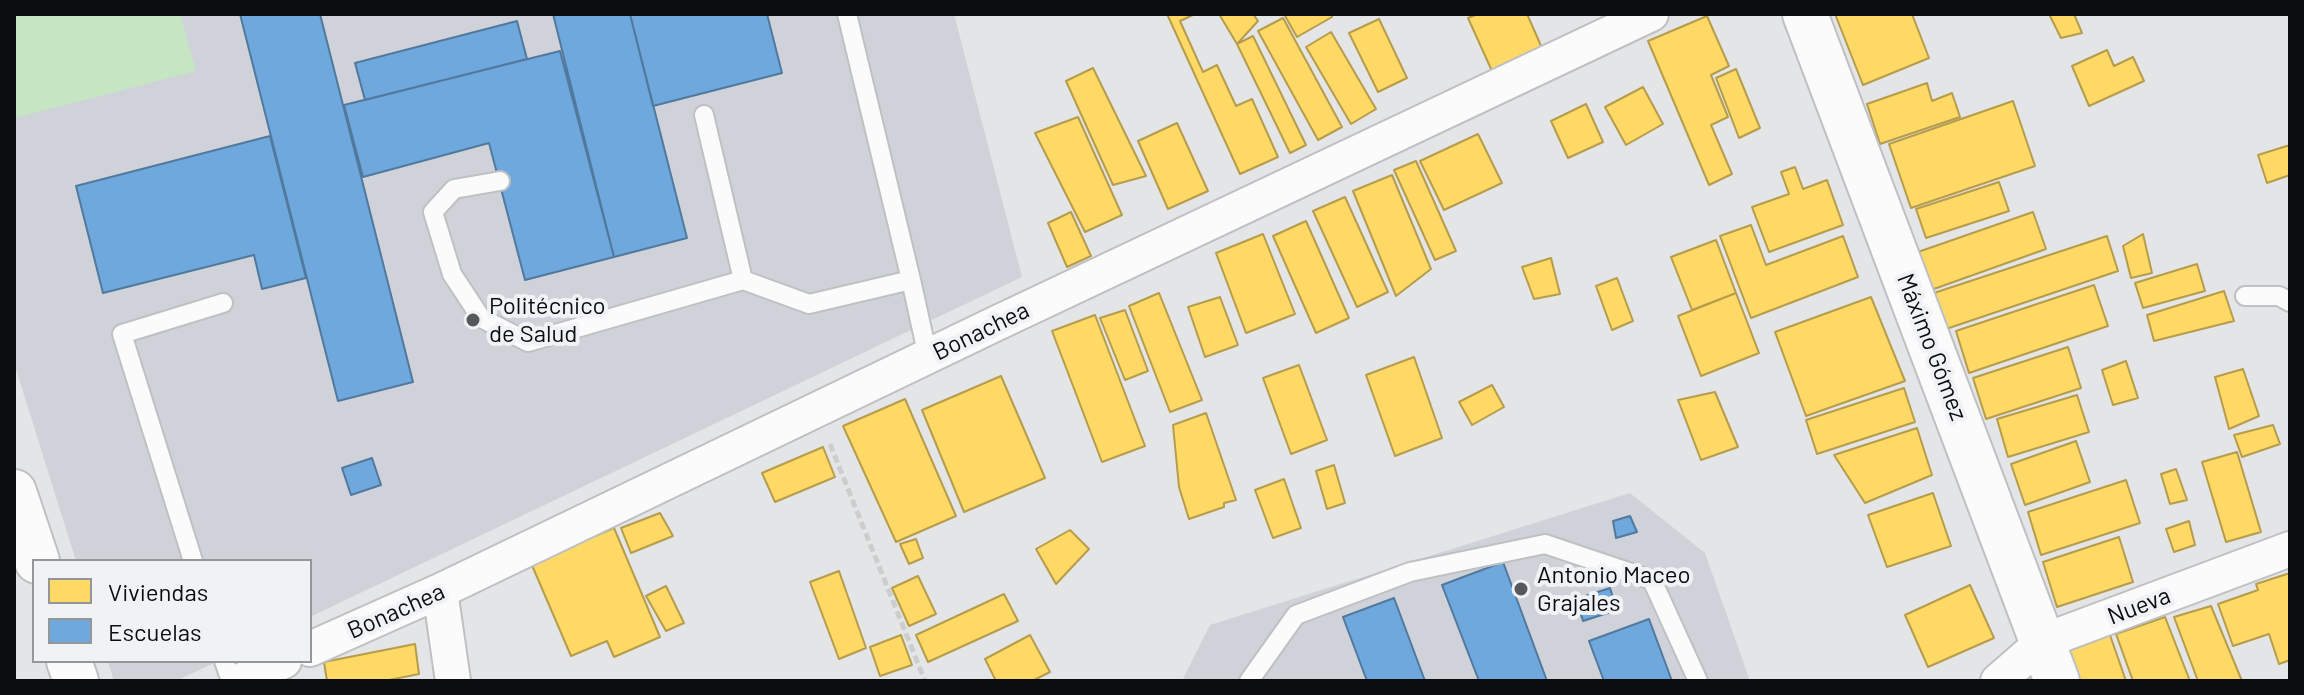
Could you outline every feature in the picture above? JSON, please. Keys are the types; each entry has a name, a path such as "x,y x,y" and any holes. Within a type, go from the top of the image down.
{"street":[{"name":"Bonachea","path":"312,648 440,591 1651,14"},
{"name":"Máximo Gómez","path":"1805,14 2050,661"},
{"path":"14,492 36,559"},
{"name":"Nueva","path":"1998,681 2050,661 2290,549"},
{"path":"440,591 453,681"},
{"path":"240,681 280,663"}],"lane":[{"path":"847,14 928,357"},
{"path":"704,115 743,280"},
{"path":"500,181 454,189 433,212 452,274 481,318 528,342 743,280 809,304 911,280"},
{"path":"2245,296 2279,296 2290,302"},
{"path":"192,559 122,334 223,303"},
{"path":"1249,681 1296,615 1410,572 1545,544 1652,580 1698,681"}],"path":[{"path":"816,411 925,681"}],"shaded area":[{"name":"Politécnico de Salud","path":"14,14 954,14 1022,277 312,616 312,559 75,559 14,363"},
{"name":"Antonio Maceo Grajales","path":"1630,493 1705,553 1750,681 1182,681 1210,625"},
{"path":"109,663 214,663 176,681 114,681"}],"green space":[{"path":"14,14 180,14 196,71 14,118"}],"building: Viviendas":[{"path":"1167,14 1195,14 1180,21 1203,72 1217,65 1236,106 1252,99 1278,157 1240,174"},
{"path":"1219,14 1253,14 1258,21 1237,44"},
{"path":"1284,14 1331,14 1332,17 1297,37"},
{"path":"1478,14 1527,14 1542,48 1492,71 1468,18"},
{"path":"1835,14 1912,14 1929,58 1863,85"},
{"path":"2049,14 2074,14 2082,33 2061,38"},
{"path":"1707,16 1729,66 1711,75 1728,117 1711,125 1732,174 1709,185 1648,41"},
{"path":"1283,18 1342,127 1318,140 1258,31"},
{"path":"1379,19 1407,78 1378,92 1349,33"},
{"path":"1331,32 1376,109 1351,124 1306,47"},
{"path":"1253,36 1306,145 1290,153 1237,44"},
{"path":"2107,50 2114,66 2133,57 2144,81 2089,106 2072,66"},
{"path":"1093,68 1146,176 1113,185 1066,81"},
{"path":"1736,69 1760,128 1739,138 1716,78"},
{"path":"1927,83 1932,101 1952,93 1960,117 1880,144 1867,104"},
{"path":"1643,87 1663,124 1626,145 1605,107"},
{"path":"2013,101 2035,166 1911,208 1889,144"},
{"path":"1586,104 1603,142 1568,158 1551,121"},
{"path":"1078,117 1122,215 1085,232 1035,133"},
{"path":"1177,123 1208,191 1168,209 1138,141"},
{"path":"1478,134 1502,183 1444,210 1420,161"},
{"path":"2290,145 2290,175 2267,183 2258,155"},
{"path":"1416,161 1456,251 1435,260 1394,170"},
{"path":"1795,167 1803,189 1827,180 1843,225 1769,252 1752,207 1789,194 1781,172"},
{"path":"1392,175 1431,269 1396,296 1353,191"},
{"path":"1999,182 2009,211 1926,238 1916,209"},
{"path":"1345,197 1388,292 1357,307 1313,211"},
{"path":"1071,212 1091,256 1067,267 1048,223"},
{"path":"2033,212 2046,249 1931,290 1918,252"},
{"path":"1306,221 1349,318 1316,333 1273,236"},
{"path":"1751,225 1766,265 1843,236 1858,277 1751,318 1720,236"},
{"path":"1263,234 1295,314 1246,333 1216,253"},
{"path":"2143,234 2152,273 2131,278 2123,246"},
{"path":"2107,236 2118,271 1946,329 1934,293"},
{"path":"1716,240 1736,293 1692,310 1671,257"},
{"path":"1551,258 1560,294 1534,299 1522,267"},
{"path":"2197,264 2205,291 2143,308 2135,283"},
{"path":"1617,278 1633,321 1612,330 1596,286"},
{"path":"2094,285 2108,326 1969,373 1956,331"},
{"path":"2224,291 2234,321 2154,341 2147,315"},
{"path":"1159,293 1202,400 1170,412 1129,306"},
{"path":"1736,293 1759,353 1701,376 1678,316"},
{"path":"1220,297 1238,345 1205,357 1188,307"},
{"path":"1871,297 1905,381 1806,416 1775,332"},
{"path":"1125,310 1148,371 1125,380 1100,318"},
{"path":"1095,315 1145,446 1102,462 1052,331"},
{"path":"2068,347 2081,388 1986,419 1973,378"},
{"path":"1414,357 1442,438 1395,456 1366,375"},
{"path":"2126,361 2138,398 2113,405 2102,370"},
{"path":"1299,365 1327,440 1291,454 1263,378"},
{"path":"2243,369 2259,416 2229,429 2215,377"},
{"path":"1001,376 1045,478 964,512 922,410"},
{"path":"1492,385 1504,407 1472,425 1459,402"},
{"path":"1904,388 1915,422 1817,454 1806,420"},
{"path":"1715,392 1738,447 1701,460 1678,400"},
{"path":"2077,395 2089,432 2008,457 1997,419"},
{"path":"905,399 956,516 896,542 843,426"},
{"path":"1206,413 1236,500 1189,519 1179,487 1173,425"},
{"path":"2273,425 2280,444 2242,457 2234,435"},
{"path":"1917,428 1932,475 1865,503 1834,455"},
{"path":"2076,441 2090,482 2025,505 2011,464"},
{"path":"823,447 835,477 775,502 762,473"},
{"path":"2237,452 2261,532 2226,542 2202,462"},
{"path":"1334,465 1345,503 1327,509 1316,471"},
{"path":"2176,469 2187,500 2170,504 2161,474"},
{"path":"1284,479 1301,528 1273,538 1255,490"},
{"path":"2126,480 2140,523 2041,555 2028,512"},
{"path":"1933,493 1951,546 1887,567 1868,515"},
{"path":"660,513 673,536 631,553 621,528"},
{"path":"2189,521 2195,545 2174,552 2166,529"},
{"path":"614,528 660,637 614,657 607,641 571,656 531,563"},
{"path":"1070,530 1089,549 1056,584 1036,549"},
{"path":"2119,537 2133,582 2057,607 2043,562"},
{"path":"916,539 923,558 909,564 900,544"},
{"path":"839,571 866,648 839,659 810,582"},
{"path":"2290,573 2290,660 2279,664 2269,634 2233,646 2218,604 2258,590 2256,584"},
{"path":"918,576 936,614 909,626 892,588"},
{"path":"1970,585 1994,638 1928,667 1905,615"},
{"path":"666,586 684,623 666,631 646,596"},
{"path":"1004,594 1018,621 928,662 916,635"},
{"path":"2211,606 2242,681 2198,681 2174,617"},
{"path":"2165,617 2190,681 2133,681 2116,634"},
{"path":"901,635 912,665 880,676 870,647"},
{"path":"1030,635 1050,672 1032,681 996,681 985,659"},
{"path":"2110,635 2126,681 2072,681 2063,653"},
{"path":"415,644 419,674 384,681 327,681 324,662"}],"building: Escuelas":[{"path":"240,14 320,14 413,382 338,401"},
{"path":"553,14 630,14 687,238 614,257"},
{"path":"630,14 767,14 782,73 653,106"},
{"path":"517,21 527,59 365,100 355,63"},
{"path":"560,51 614,257 525,280 489,143 363,177 344,105"},
{"path":"270,136 306,278 262,289 254,255 103,293 76,186"},
{"path":"372,458 381,485 351,495 342,468"},
{"path":"1630,516 1637,532 1616,538 1613,521"},
{"path":"1503,562 1547,681 1479,681 1442,585"},
{"path":"1610,588 1617,610 1583,621 1576,599"},
{"path":"1394,598 1425,681 1367,681 1343,617"},
{"path":"1649,619 1672,681 1604,681 1589,641"}],"place":[{"name":"Politécnico de Salud","path":"473,320"},
{"name":"Antonio Maceo Grajales","path":"1521,589"}]}
